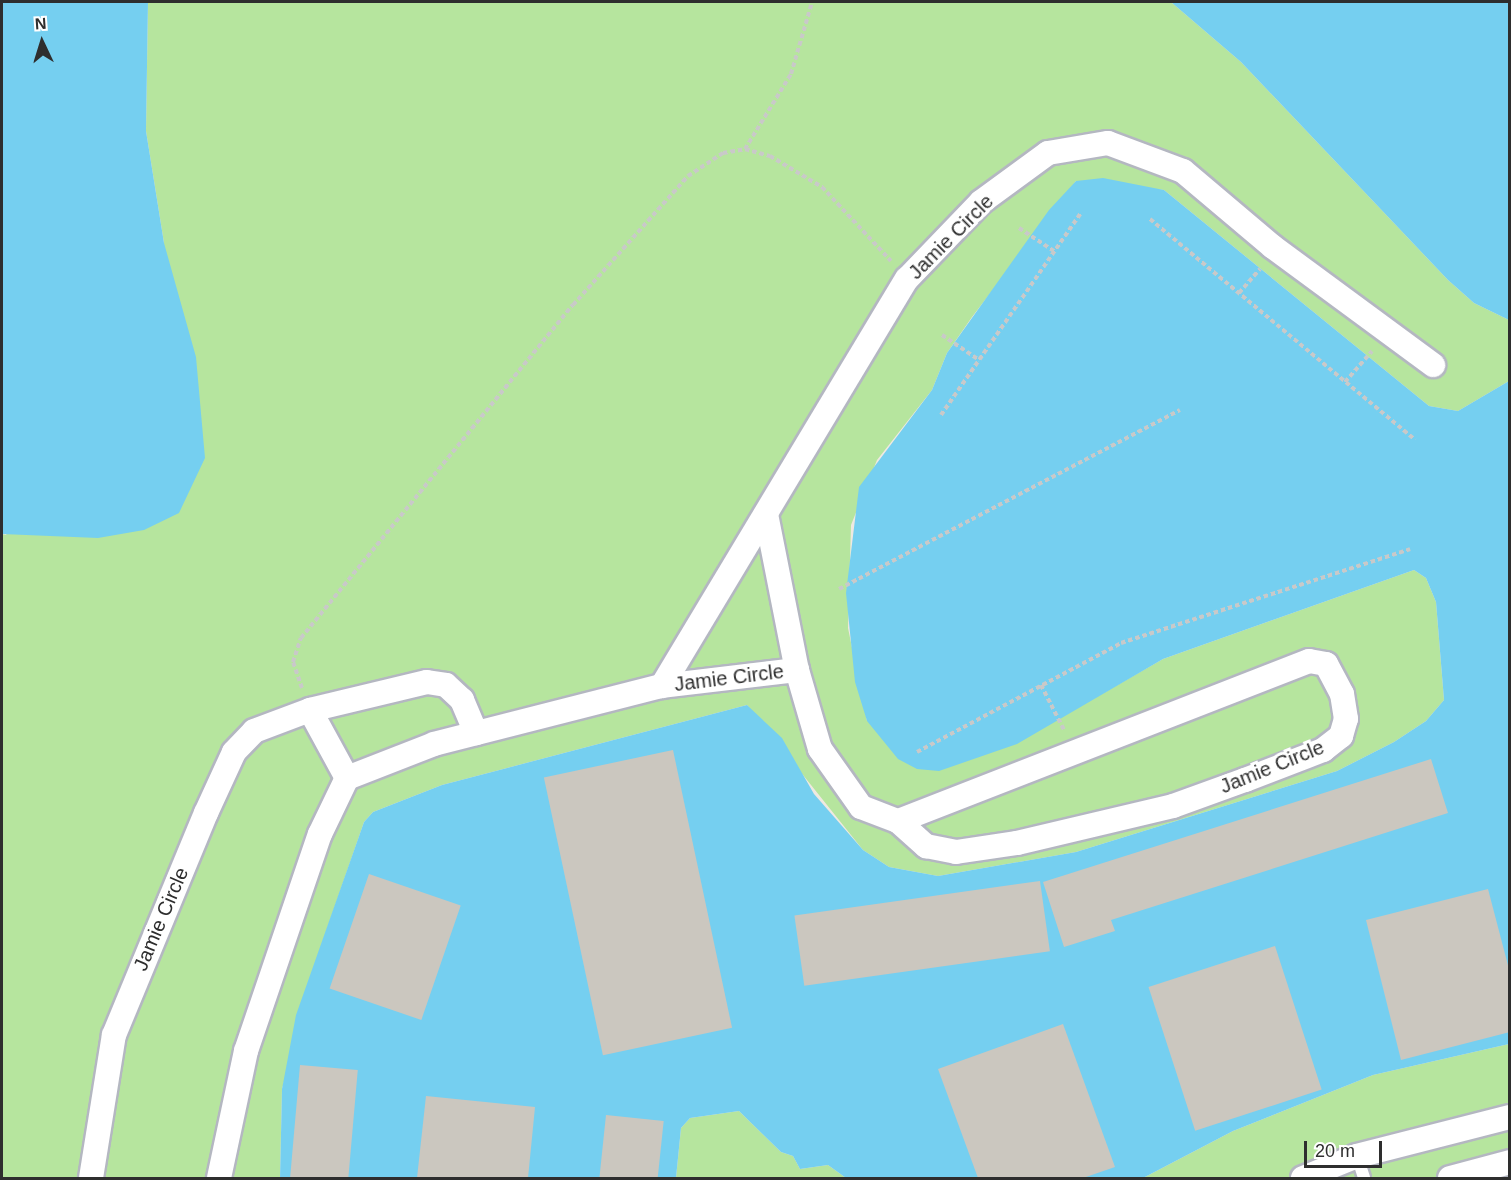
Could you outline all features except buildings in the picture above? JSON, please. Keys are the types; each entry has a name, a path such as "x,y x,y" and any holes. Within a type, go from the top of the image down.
{"street":[{"name":"Jamie Circle","path":"662,686 908,279 981,202 1048,153 1108,143 1183,171 1273,247 1433,364"},
{"name":"Jamie Circle","path":"766,514 797,670 820,749 836,776 861,807 898,821 926,846 956,852 1084,830 1173,806 1323,750 1346,730 1342,694 1326,664 1309,661 898,821"},
{"name":"Jamie Circle","path":"346,778 476,733 662,686 797,670"},
{"name":"Jamie Circle","path":"90,1179 114,1035 206,813 234,752 254,731 310,710 427,682 446,685 462,700 476,733"},
{"path":"219,1179 246,1051 320,834 346,778 310,710"},
{"path":"1303,1179 1357,1156 1509,1117"},
{"path":"1450,1179 1509,1162"}],"lane":[{"path":"1357,1156 1364,1179"}],"path":[{"path":"744,149 791,74 812,2"},
{"path":"310,710 293,662 301,638 573,305 688,176 723,153 744,149 770,156 822,187 908,279"},
{"path":"941,415 1081,213"},
{"path":"1150,219 1415,440"},
{"path":"1019,228 1054,251"},
{"path":"1239,293 1263,265"},
{"path":"942,335 979,360"},
{"path":"1346,382 1374,349"},
{"path":"839,589 1180,410"},
{"path":"917,752 1121,643 1410,549"},
{"path":"1041,686 1066,735"}],"green space":[{"path":"148,2 1171,2 1241,62 1448,280 1474,303 1509,320 1509,381 1458,411 1429,406 1164,190 1076,181 972,317 947,353 932,390 877,460 851,525 848,628 867,721 1056,720 1163,659 1414,570 1426,578 1436,602 1444,700 1426,721 1394,742 1337,771 1076,852 938,876 889,867 863,850 747,705 442,785 373,812 364,822 320,949 282,1089 280,1178 2,1178 2,534 6,535 164,243 146,131"},
{"path":"1509,1044 1509,1178 1143,1178 1233,1131 1373,1075"},
{"path":"739,1111 781,1152 793,1156 800,1169 828,1165 846,1178 676,1178 681,1128 690,1118"}],"water":[{"path":"2,2 148,2 146,131 164,243 196,357 205,458 179,513 144,530 98,538 2,534"},
{"path":"1171,2 1509,2 1509,320 1474,303 1448,280 1241,62"},
{"path":"1103,178 1164,190 1429,406 1458,411 1509,381 1509,1044 1373,1075 1233,1131 1143,1178 846,1178 828,1165 800,1169 793,1156 781,1152 739,1111 690,1118 681,1128 676,1178 280,1178 282,1089 296,1015 364,822 373,812 442,785 747,705 782,738 814,794 863,850 889,867 938,876 1076,852 1337,771 1394,742 1426,721 1444,700 1436,602 1426,578 1414,570 1163,659 1017,744 939,771 917,769 898,759 867,721 855,682 846,593 859,487 932,390 947,353 1049,210 1076,181"}]}
